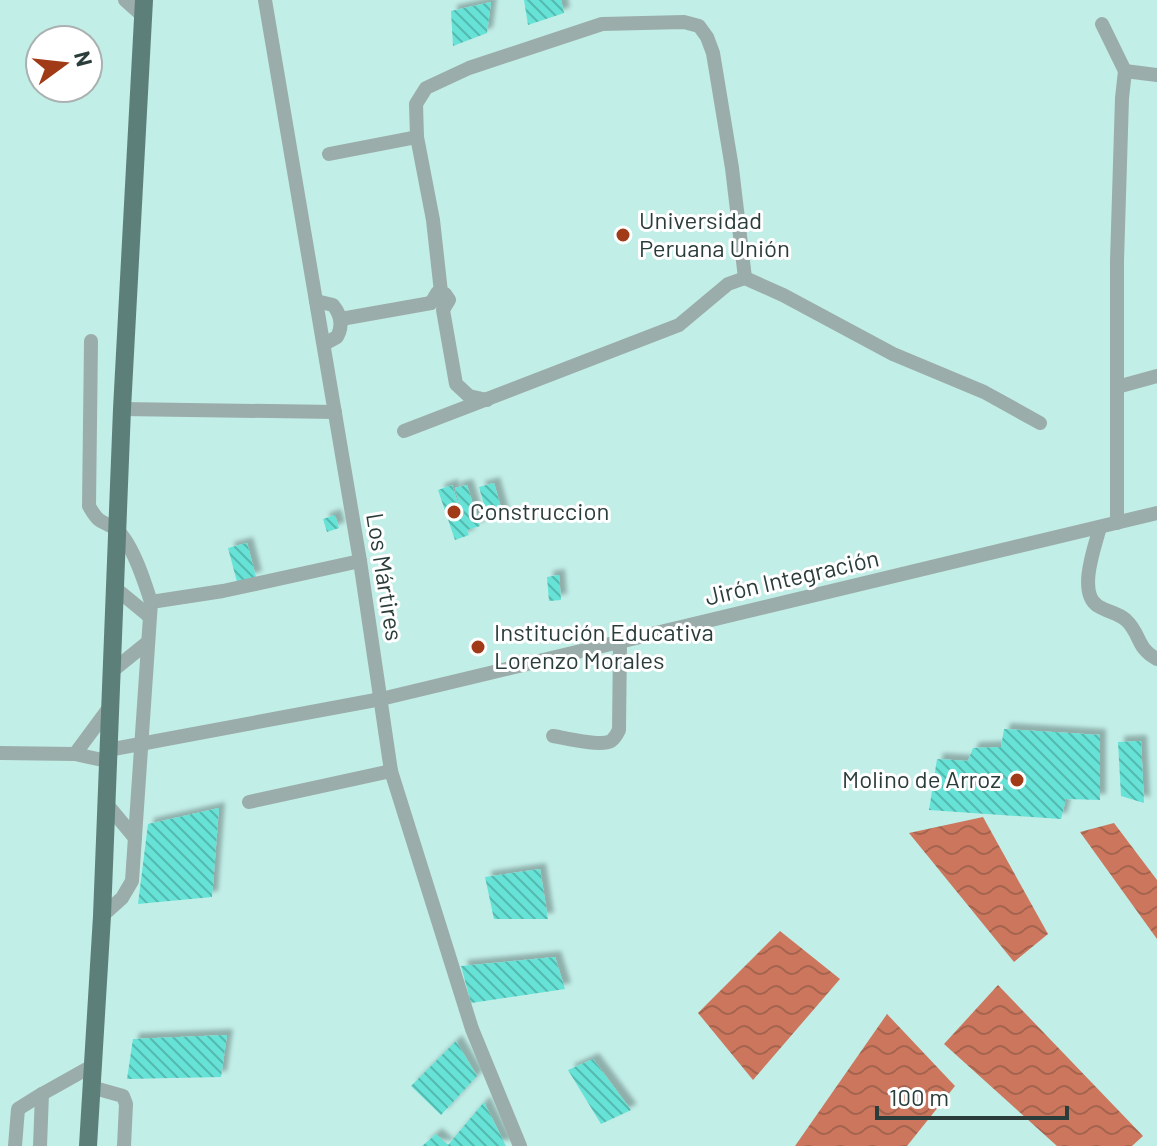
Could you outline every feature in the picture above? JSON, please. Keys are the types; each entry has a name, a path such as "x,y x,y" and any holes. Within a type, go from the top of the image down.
{"main road":[{"path":"88,1146 102,916 122,409 143,8"}],"street":[{"path":"125,0 143,8"},
{"name":"Los Mártires","path":"265,0 360,561 391,771 472,1029 520,1146"},
{"path":"487,400 469,396 456,384 439,302 433,220 417,137 416,104 422,93 438,81 602,24 684,22 699,26 713,53 732,168 745,278"},
{"path":"1102,24 1125,71 1117,246 1117,523"},
{"path":"1125,71 1157,75"},
{"path":"329,154 417,137"},
{"path":"404,431 679,325 728,284 745,278 893,354 984,392 1040,423"},
{"path":"316,301 333,305 341,319 337,337 324,344"},
{"path":"341,319 439,302"},
{"path":"91,341 89,506 103,525 118,531 137,562 150,609 132,881 122,898 102,916"},
{"path":"1117,387 1157,376"},
{"path":"122,409 335,412"},
{"name":"Jirón Integración","path":"108,755 141,743 381,699 1157,513"},
{"path":"1100,527 1088,584 1093,602 1124,618 1146,653 1157,659"},
{"path":"115,588 150,609 360,561"},
{"path":"553,736 602,743 616,737 619,730 620,641"},
{"path":"111,672 148,642"},
{"path":"75,754 109,708"},
{"path":"0,753 108,755"},
{"path":"249,802 391,771"},
{"path":"105,802 135,838"},
{"path":"15,1146 18,1109 92,1066"},
{"path":"91,1087 123,1096 126,1104 124,1146"},
{"path":"40,1146 42,1094"}],"water":[{"path":"983,817 1048,934 1014,962 909,833"},
{"path":"1114,823 1157,880 1157,939 1080,832"},
{"path":"780,931 840,979 753,1080 698,1013"},
{"path":"998,985 1143,1136 1132,1146 1057,1146 944,1044"},
{"path":"887,1014 955,1086 907,1146 795,1146"}],"building":[{"path":"524,0 561,0 564,13 528,25"},
{"path":"491,2 487,33 453,46 451,11"},
{"name":"Construccion","path":"494,483 504,518 489,522 479,487"},
{"path":"452,485 465,525 455,488 467,485 480,526 467,530 469,535 455,540 438,490"},
{"path":"335,515 339,528 327,532 323,519"},
{"path":"247,543 256,577 237,582 228,548"},
{"name":"Construccion","path":"559,575 561,600 549,601 547,577"},
{"name":"Molino de Arroz","path":"1004,729 1100,735 1100,800 1066,799 1061,819 929,810 937,759 968,761 973,748 1001,747"},
{"path":"1141,741 1144,803 1121,796 1118,742"},
{"path":"219,808 212,897 138,904 148,824"},
{"path":"540,869 548,919 494,919 485,877"},
{"path":"555,957 565,989 471,1003 461,966"},
{"path":"227,1035 221,1077 127,1079 133,1039"},
{"path":"456,1041 477,1076 441,1115 411,1086"},
{"path":"593,1059 631,1110 601,1124 568,1070"},
{"path":"484,1102 506,1146 422,1146 436,1134 448,1145"}],"place":[{"name":"Universidad Peruana Unión","path":"623,235"},
{"name":"Construccion","path":"454,512"},
{"name":"Institución Educativa Lorenzo Morales","path":"478,647"},
{"name":"Molino de Arroz","path":"1017,780"}]}
